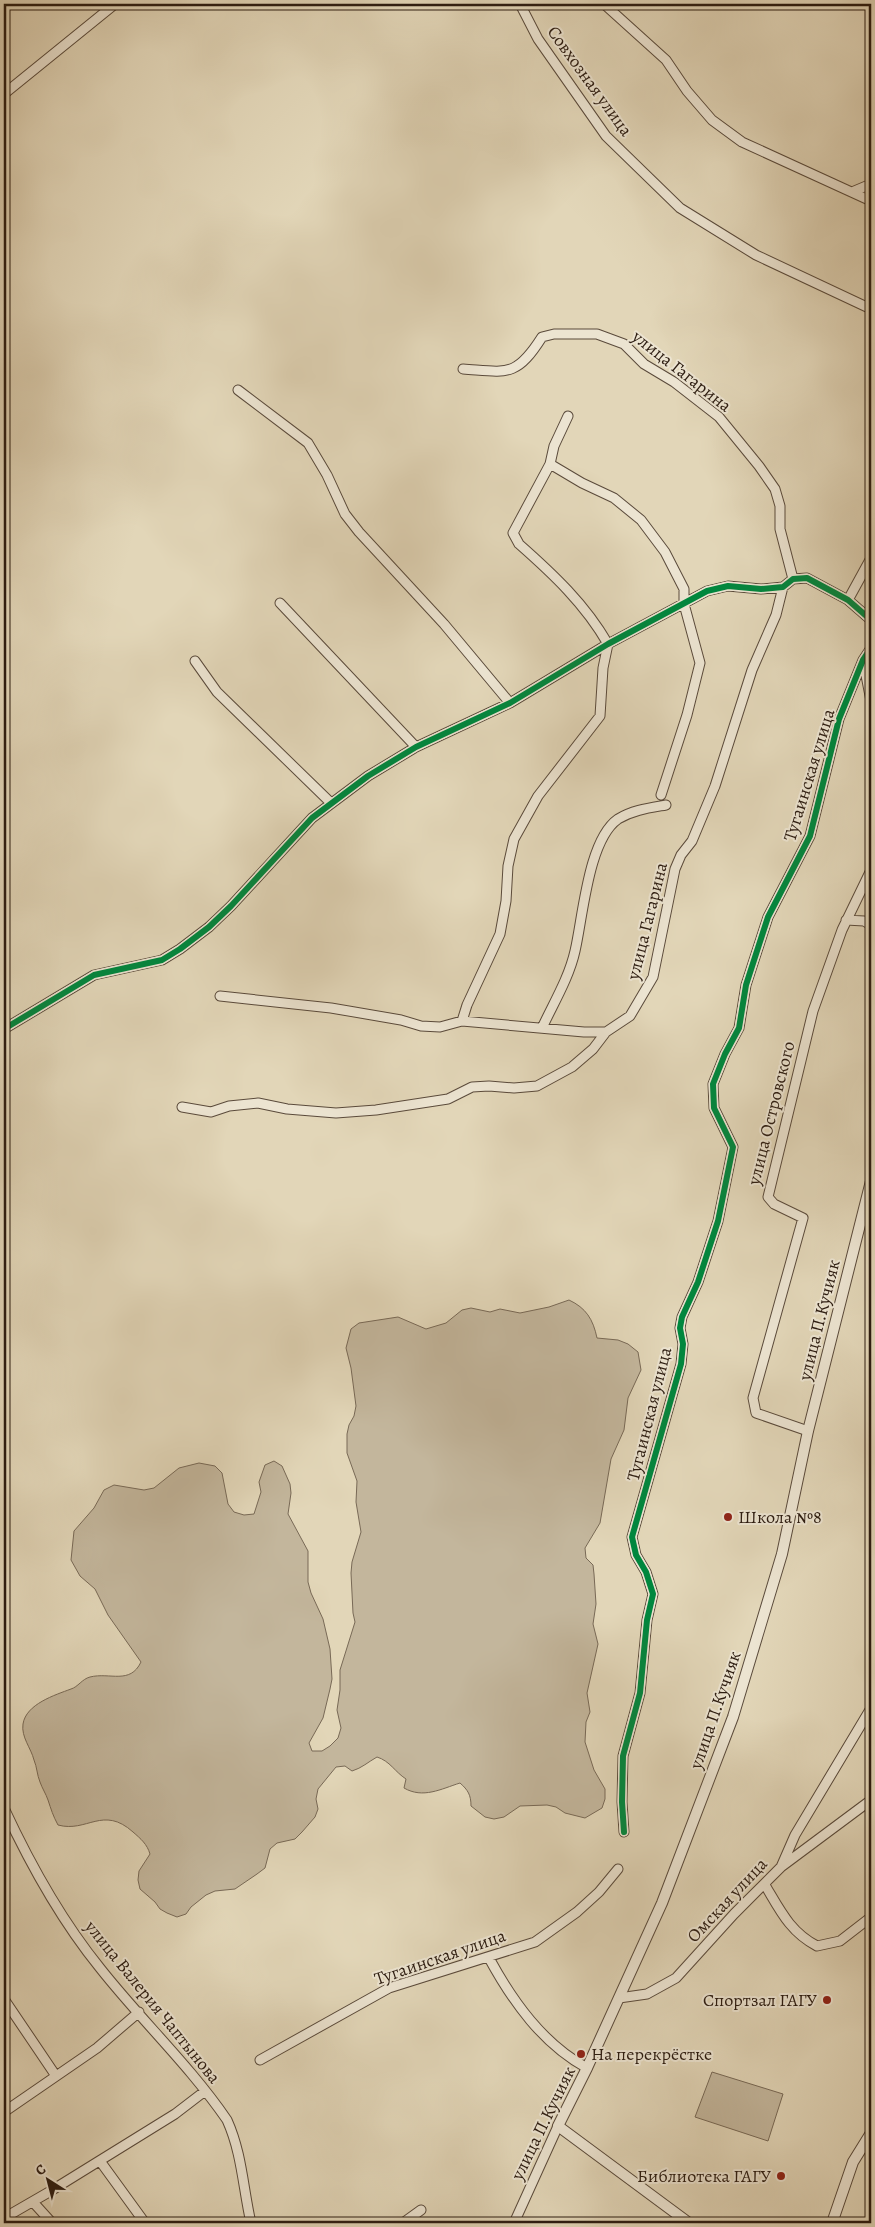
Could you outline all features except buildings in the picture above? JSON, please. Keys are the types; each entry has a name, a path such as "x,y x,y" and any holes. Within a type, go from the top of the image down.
{"street":[{"path":"4,94 115,4"},
{"name":"Совхозная улица","path":"520,4 538,39 606,136 680,208 756,255 871,309"},
{"path":"604,4 666,60 687,90 712,120 742,142 871,201"},
{"path":"852,192 871,184"},
{"name":"улица Гагарина","path":"463,369 504,371 514,369 534,350 542,337 554,334 597,334 624,344 644,364 674,382 719,417 759,466 775,489 780,506 780,529 793,579"},
{"path":"238,390 308,443 327,475 345,514 359,532 444,624 510,704"},
{"path":"462,1021 467,1005 500,934 506,902 508,866 514,839 538,796 600,716 603,668 608,644 576,598 519,544 513,533 550,464 554,446 568,416"},
{"path":"550,464 582,483 614,498 641,520 665,552 684,588 684,604 700,663 687,715 662,795"},
{"path":"848,600 871,558"},
{"path":"4,1029 94,975 162,960 180,950 209,928 232,906 286,844 312,818 368,776 416,748 510,704 608,644 707,591 728,586 761,589 783,587 793,579 807,578 848,600 871,620"},
{"name":"улица Гагарина","path":"182,1107 211,1112 229,1106 258,1104 336,1113 376,1110 448,1098 472,1087 514,1088 537,1086 572,1067 593,1049 606,1032 630,1016 653,977 675,869 681,855 692,841 715,786 752,670 776,615 783,587"},
{"path":"280,603 416,748"},
{"name":"Тугаинская улица","path":"624,1832 622,1802 624,1756 640,1693 647,1620 653,1594 646,1572 636,1556 632,1536 681,1364 683,1344 680,1328 682,1317 698,1282 718,1221 733,1146 714,1108 713,1084 739,1028 746,985 768,917 810,836 839,718 863,660 871,648"},
{"path":"863,660 871,701"},
{"path":"195,661 218,692 331,803"},
{"path":"542,1028 575,953 586,889 602,838 618,820 642,808 666,806"},
{"name":"улица Островского","path":"808,1431 756,1413 753,1398 772,1336 803,1218 774,1204 768,1197 813,1011 846,920 871,870"},
{"path":"846,920 864,921 871,925"},
{"path":"220,996 332,1008 401,1020 421,1026 440,1027 462,1021 584,1032 606,1032"},
{"name":"улица П.Кучияк","path":"514,2223 662,1903 733,1717 782,1554 808,1431 871,1181"},
{"name":"Омская улица","path":"619,1998 646,1994 676,1978 734,1914 781,1867 796,1835 871,1708"},
{"path":"781,1867 871,1800"},
{"name":"улица Валерия Чаптынова","path":"4,1808 46,1888 99,1967 206,2091 227,2120 234,2136 242,2166 251,2223"},
{"name":"Тугаинская улица","path":"260,2060 389,1988 535,1942 577,1912 599,1892 618,1869"},
{"path":"765,1885 787,1921 802,1938 817,1946 840,1941 871,1916"},
{"path":"489,1958 500,1977 538,2030 566,2056 587,2068"},
{"path":"4,1999 56,2076"},
{"path":"4,2112 96,2048 139,2012"},
{"path":"4,2218 175,2114 206,2091"},
{"path":"558,2126 689,2223"},
{"path":"832,2223 853,2162 871,2133"},
{"path":"100,2161 145,2223"},
{"path":"33,2202 52,2223"},
{"path":"403,2223 421,2210"}],"shaded area":[{"path":"569,1300 588,1315 597,1338 618,1340 628,1344 638,1352 641,1370 628,1398 624,1430 611,1459 600,1523 585,1548 586,1558 593,1565 596,1604 593,1624 598,1644 587,1693 590,1712 586,1722 585,1742 594,1770 605,1789 605,1799 602,1808 585,1818 565,1813 556,1807 547,1805 520,1806 504,1817 494,1819 485,1817 471,1806 468,1793 460,1783 432,1792 418,1793 411,1791 404,1788 406,1779 385,1761 377,1757 352,1771 345,1766 336,1767 318,1789 316,1799 318,1809 315,1817 295,1839 277,1843 270,1849 265,1868 257,1874 235,1889 215,1891 206,1895 191,1907 186,1914 177,1917 160,1909 140,1889 139,1871 150,1854 145,1844 133,1832 122,1824 104,1820 78,1826 58,1825 23,1733 25,1717 42,1701 73,1688 90,1677 125,1676 136,1669 141,1662 108,1615 95,1589 80,1576 71,1560 74,1531 94,1508 104,1490 114,1485 144,1490 154,1488 179,1468 199,1463 215,1466 222,1473 228,1504 234,1512 244,1515 254,1514 261,1492 259,1482 265,1465 274,1461 282,1466 290,1484 291,1493 288,1514 308,1551 308,1582 323,1619 330,1649 332,1679 330,1689 323,1718 309,1743 312,1751 322,1751 338,1738 341,1728 337,1710 340,1670 355,1622 351,1573 352,1562 361,1532 356,1502 357,1481 347,1453 347,1434 356,1406 351,1368 346,1348 351,1329 359,1323 398,1317 426,1329 446,1323 462,1310 471,1308 490,1312 500,1309 520,1313 549,1307"},
{"path":"712,2072 783,2094 768,2141 695,2117"}],"cycle path":[{"path":"4,1029 94,975 162,960 180,949 209,927 231,906 312,818 368,776 416,747 510,703 608,644 707,591 728,586 761,589 783,587 793,579 807,578 848,600 871,620"},
{"path":"624,1832 622,1802 623,1756 640,1693 647,1620 653,1594 646,1572 636,1555 632,1537 681,1364 683,1344 680,1328 682,1317 698,1282 718,1221 733,1147 714,1108 713,1084 725,1054 739,1028 746,985 768,917 810,836 839,719 863,660 871,648"}],"place":[{"name":"Школа №8","path":"728,1517"},
{"name":"Спортзал ГАГУ","path":"827,2000"},
{"name":"На перекрёстке","path":"581,2054"},
{"name":"Библиотека ГАГУ","path":"781,2176"}]}
